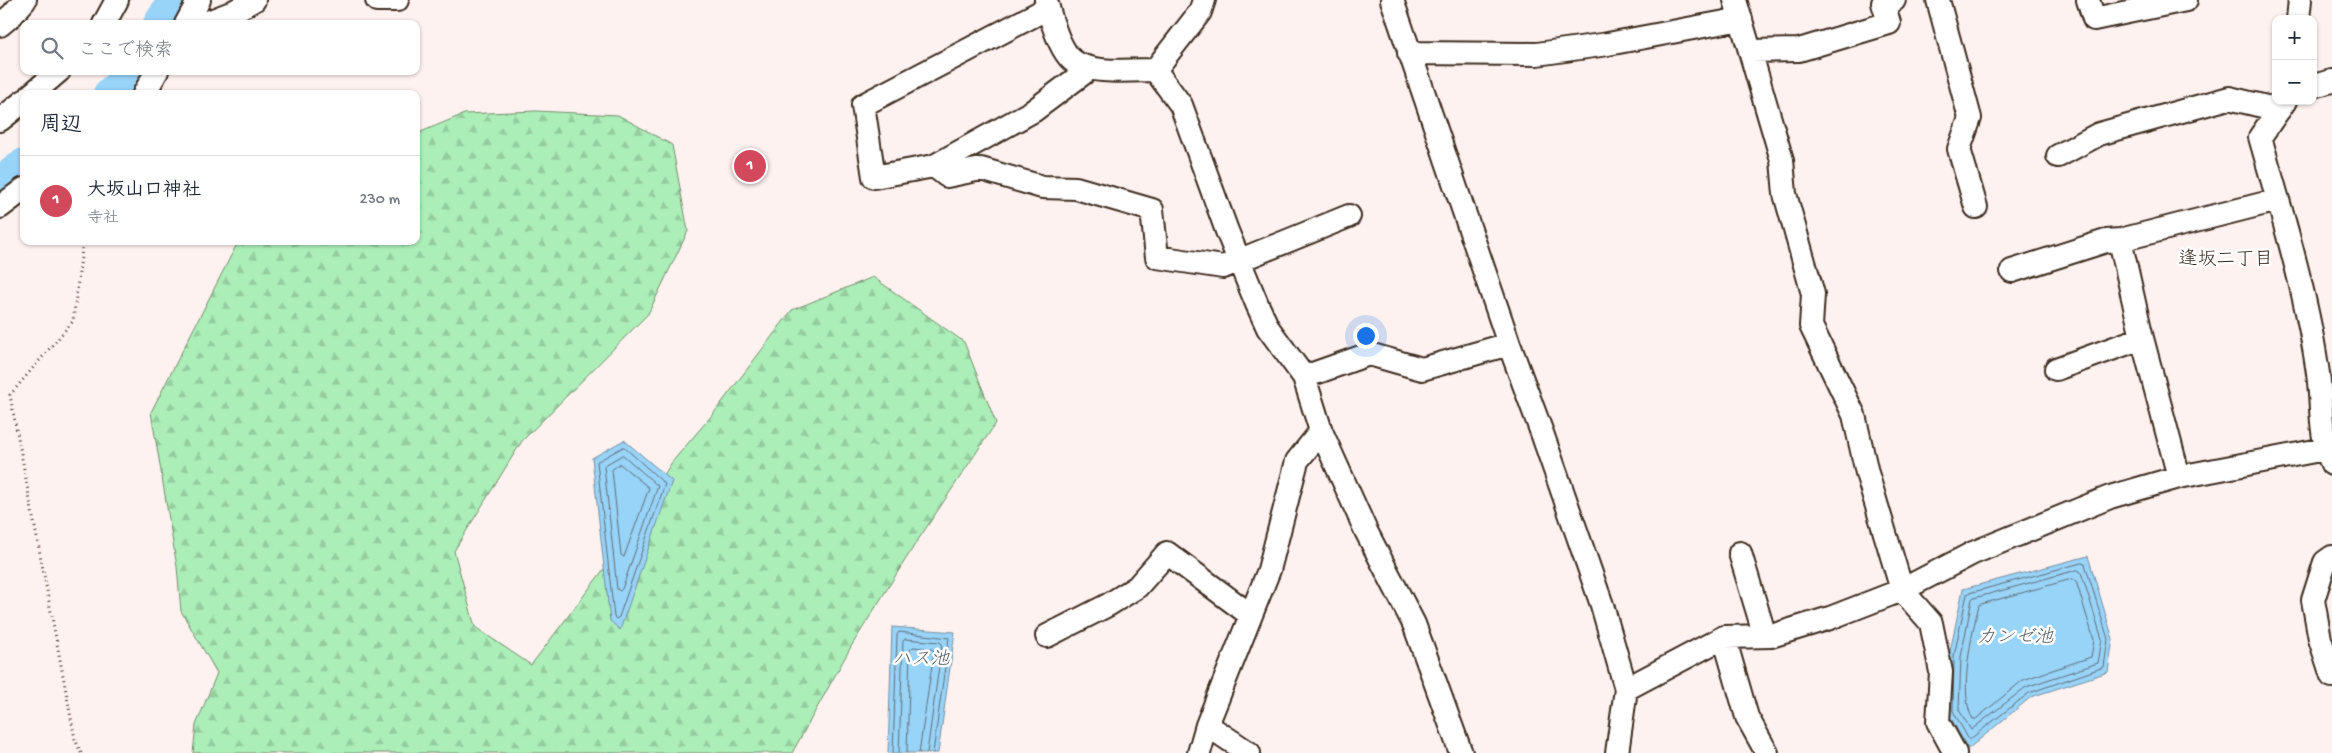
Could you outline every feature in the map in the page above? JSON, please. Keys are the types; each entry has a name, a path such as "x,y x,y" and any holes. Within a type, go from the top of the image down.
{"street":[{"path":"0,25 25,0"},
{"path":"106,20 118,0"},
{"path":"195,20 199,0"},
{"path":"207,20 230,13 254,0"},
{"path":"377,0 396,0"},
{"path":"1155,70 1200,12 1204,0"},
{"path":"1392,0 1509,344 1602,605 1626,690 1617,753"},
{"path":"1938,0 1970,118 1959,149 1976,207"},
{"path":"2088,0 2094,19 2186,0"},
{"path":"1750,51 1798,50 1890,23 1886,1"},
{"path":"1089,69 1033,111 934,166 874,177 863,105 1047,4 1055,31 1071,60 1089,69 1155,70"},
{"path":"1409,53 1537,54 1608,44 1738,10 1782,160 1785,194 1813,294 1811,326 1854,415 1868,473 1902,590 1931,622 1942,672 1938,722 1956,753"},
{"path":"1155,70 1181,105 1268,328 1304,377 1321,431 1366,531 1414,624 1461,753"},
{"path":"37,90 55,75"},
{"path":"146,90 155,75"},
{"path":"2317,85 2332,82"},
{"path":"1626,690 1724,637 1765,636 1830,618 1902,590 1973,553 2110,497 2179,477 2328,456 2318,368 2293,250 2260,137 2282,106 2229,98 2099,134 2058,156"},
{"path":"0,120 20,104"},
{"path":"934,166 947,176 981,169 1042,187 1076,188 1152,210 1157,257 1223,267 1349,216"},
{"path":"0,207 20,192"},
{"path":"2012,271 2106,241 2120,240 2278,200"},
{"path":"2120,240 2142,338 2179,477"},
{"path":"2056,369 2142,338"},
{"path":"1304,377 1369,354 1422,369 1509,344"},
{"path":"1199,753 1206,725 1268,570 1297,461 1321,431"},
{"path":"1047,636 1108,605 1137,587 1167,553 1249,614"},
{"path":"1740,553 1765,636"},
{"path":"2332,557 2325,562 2313,600 2320,639 2332,676"},
{"path":"1724,637 1747,717 1767,753"},
{"path":"1206,725 1249,753"}],"path":[{"path":"81,753 75,739 10,395 74,322 83,245"}],"green space":[{"path":"536,111 618,115 672,145 688,231 648,314 522,441 454,551 475,627 531,665 610,561 672,462 713,414 792,310 873,277 964,342 996,423 914,546 852,645 792,753 193,753 196,725 217,673 181,611 177,567 151,412 236,245 420,245 420,132 464,114"}],"water":[{"path":"624,440 672,481 620,630 610,621 592,458"},
{"name":"カンゼ池","path":"2088,556 2113,639 2108,672 2031,697 1968,749 1948,713 1949,656 1963,589"},
{"name":"ハス池","path":"892,627 955,632 938,753 888,753"}],"waterway":[{"path":"162,20 174,0"},
{"path":"113,90 125,75"},
{"path":"0,182 20,167"}],"place":[{"name":"大坂山口神社","path":"750,166"}],"district":[{"name":"逢坂二丁目","path":"2226,260"}]}
